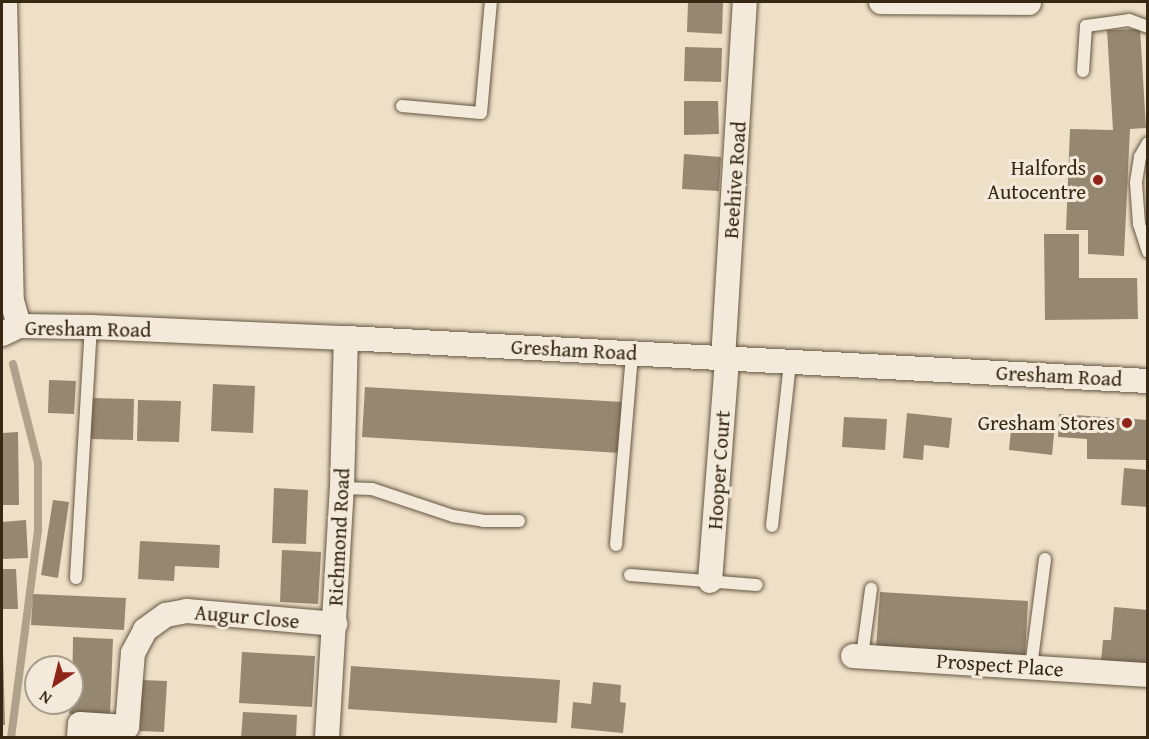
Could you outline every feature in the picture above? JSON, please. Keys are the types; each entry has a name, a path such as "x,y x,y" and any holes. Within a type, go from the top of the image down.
{"street":[{"path":"5,2 6,212 12,301 10,330"},
{"name":"Beehive Road","path":"725,359 745,2"},
{"path":"881,2 1029,3"},
{"name":"Gresham Road","path":"10,330 91,327 346,338 1148,381"},
{"name":"Richmond Road","path":"336,738 327,737 342,488 346,338"},
{"name":"Hooper Court","path":"710,581 725,359"},
{"name":"Augur Close","path":"79,738 80,724 127,727 129,672 133,653 145,630 166,615 187,611 335,624"},
{"name":"Prospect Place","path":"858,656 1148,675"}],"lane":[{"path":"402,106 482,112 491,2"},
{"path":"1083,71 1086,26 1128,20 1148,27"},
{"path":"1148,143 1140,157 1136,183 1139,224 1148,252"},
{"path":"76,578 91,327"},
{"path":"616,545 632,354"},
{"path":"772,526 790,363"},
{"path":"342,488 372,489 453,516 483,521 519,521"},
{"path":"1031,668 1045,559"},
{"path":"630,575 757,585"},
{"path":"858,656 871,589"}],"building":[{"path":"688,2 723,2 722,34 687,32"},
{"name":"Halfords Autocentre","path":"1140,29 1146,128 1130,129 1124,256 1088,254 1088,230 1066,230 1070,129 1113,130 1107,30"},
{"path":"685,47 722,48 721,82 684,81"},
{"path":"684,101 718,101 719,134 684,135"},
{"path":"684,154 721,157 719,191 682,189"},
{"path":"1044,234 1079,234 1079,278 1137,278 1138,319 1045,320"},
{"path":"49,380 76,381 74,414 48,413"},
{"path":"213,384 255,386 253,433 211,431"},
{"path":"365,387 623,402 620,453 362,437"},
{"path":"91,398 134,399 133,440 90,439"},
{"path":"138,400 181,401 179,442 137,441"},
{"path":"907,413 952,418 949,448 924,445 923,460 903,458"},
{"path":"1059,414 1148,420 1148,460 1087,459 1087,439 1058,437"},
{"path":"844,417 887,419 885,450 842,447"},
{"path":"1012,419 1055,424 1052,455 1009,450"},
{"path":"18,432 19,505 2,505 2,433"},
{"path":"1124,468 1148,470 1148,507 1121,505"},
{"path":"274,488 308,490 306,544 272,543"},
{"path":"53,500 69,502 58,578 41,575"},
{"path":"26,520 28,558 2,559 2,522"},
{"path":"140,541 220,545 219,568 175,566 174,581 138,579"},
{"path":"282,550 321,552 318,604 280,602"},
{"path":"2,569 16,569 18,609 2,609"},
{"path":"880,592 1028,601 1025,657 876,648"},
{"path":"33,594 126,598 124,630 31,625"},
{"path":"1114,607 1148,610 1146,664 1101,661 1103,640 1111,640"},
{"path":"73,637 113,639 110,716 84,715 84,655 73,655"},
{"path":"3,650 5,725 2,725"},
{"path":"242,652 315,656 312,707 239,703"},
{"path":"351,666 560,680 557,723 348,709"},
{"path":"142,680 167,681 164,732 140,731"},
{"path":"593,682 621,685 620,702 626,703 623,733 571,728 573,702 591,704"},
{"path":"243,712 297,715 296,738 241,738"}],"waterway":[{"path":"11,738 38,530 38,463 13,364"}],"place":[{"name":"Halfords Autocentre","path":"1098,180"},
{"name":"Gresham Stores","path":"1127,423"}]}
